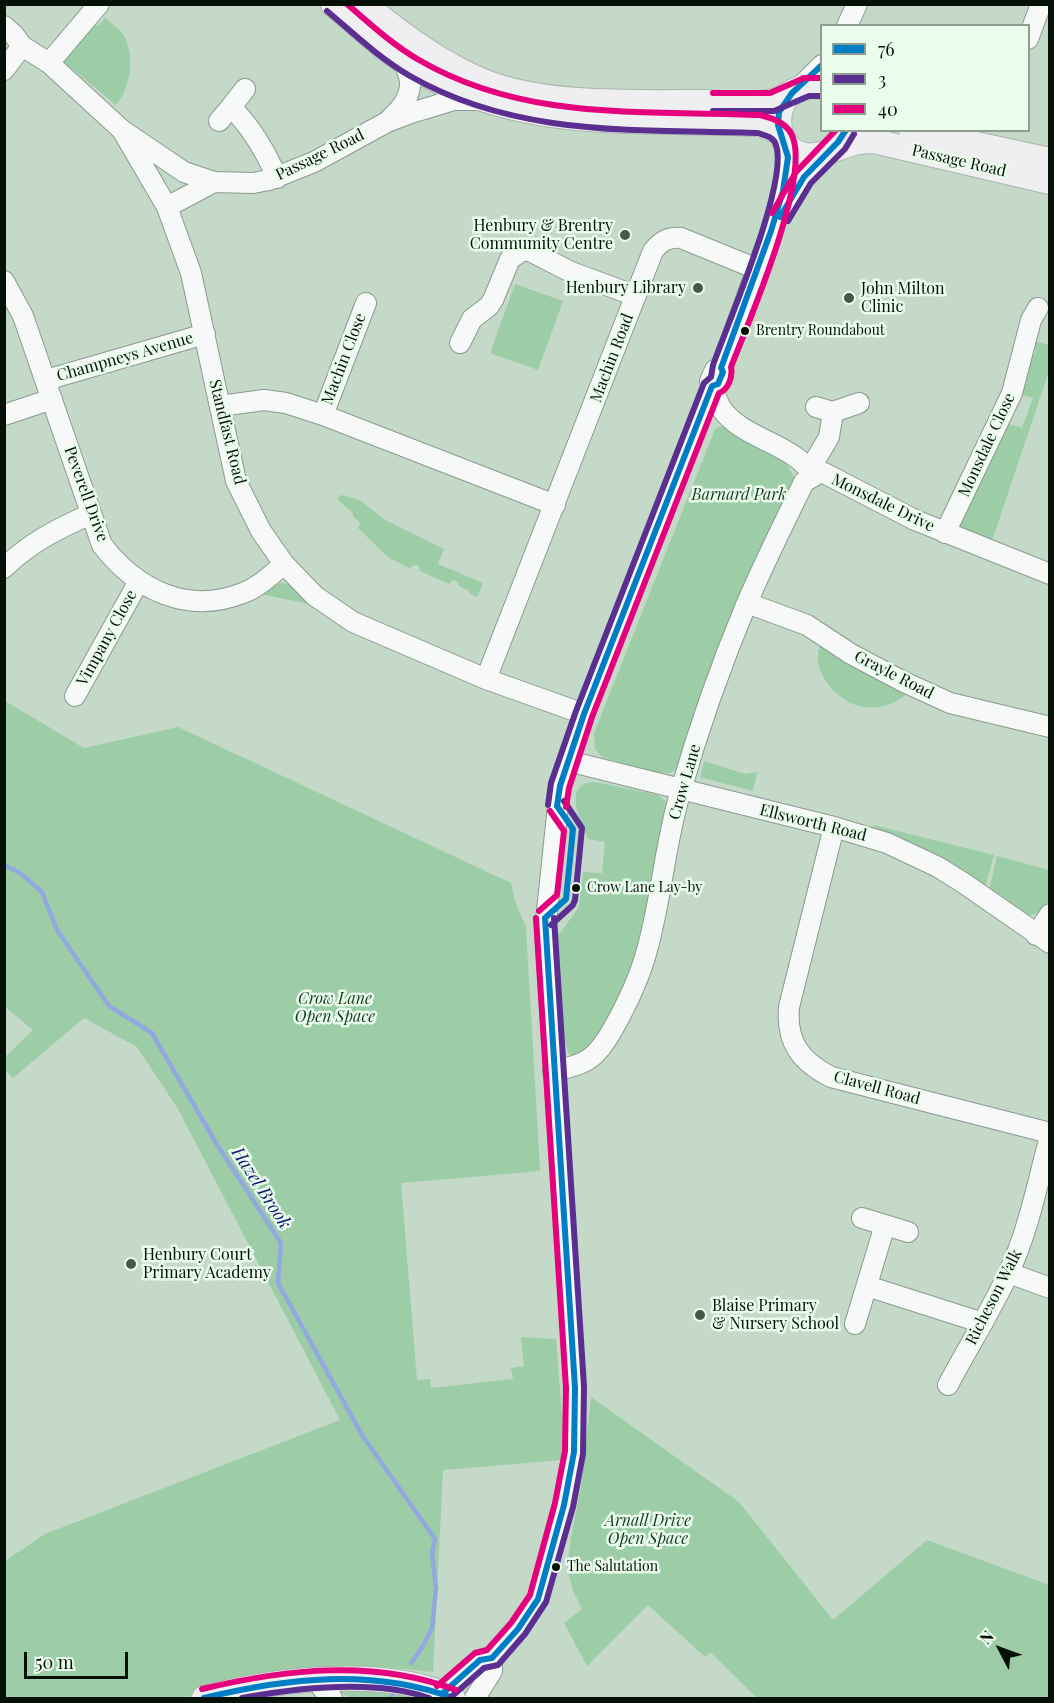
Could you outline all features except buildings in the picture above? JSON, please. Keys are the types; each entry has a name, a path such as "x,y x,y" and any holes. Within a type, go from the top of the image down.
{"main road":[{"name":"Passage Road","path":"333,4 396,56 445,85 485,101 532,113 567,118 759,124 782,136 788,146 803,154 813,156 834,145 874,141 1050,182"},
{"path":"365,4 389,25 428,51 483,81 521,93 566,99 773,102 805,88"},
{"path":"782,136 778,115 786,98 805,88"},
{"name":"Passage Road","path":"920,132 1050,160"},
{"path":"204,1698 259,1686 327,1689 358,1680 414,1685 450,1697"}],"street":[{"path":"1030,36 1041,4"},
{"path":"49,63 96,13"},
{"name":"Passage Road","path":"4,26 22,46 49,63 122,130 184,172 214,182 253,183 277,178 314,162 387,122 444,103 485,101"},
{"path":"4,36 22,46 4,70"},
{"name":"Passage Road","path":"387,122 407,101 410,92 407,71 396,56"},
{"path":"805,88 820,68"},
{"path":"245,89 225,114 252,132 270,161 277,178"},
{"name":"Passage Road","path":"122,130 167,207"},
{"path":"774,227 788,164 782,136"},
{"path":"450,1697 480,1660 492,1658 523,1622 538,1599 564,1505 574,1452 575,1388 545,924 557,803 584,714 712,386 710,381 715,370 721,368 774,227 806,174 834,145"},
{"path":"167,207 214,182"},
{"name":"Standfast Road","path":"167,207 191,273 237,481 261,531 284,564 315,596 353,622 486,679 584,714"},
{"name":"Machin Road","path":"486,679 653,251 663,240 672,237 681,238 757,269"},
{"path":"460,343 472,319 493,300 510,259 522,251 530,251 571,272 636,296"},
{"name":"Peverell Drive","path":"4,281 23,316 102,545 124,571 174,598 210,601 244,593 264,582 284,564"},
{"name":"Machin Close","path":"322,415 366,303"},
{"name":"Monsdale Close","path":"945,533 1012,393 1028,314"},
{"name":"Champneys Avenue","path":"46,380 205,334"},
{"name":"Monsdale Drive","path":"712,386 722,409 741,426 798,458 812,472 824,473 915,520 1050,574"},
{"path":"4,415 52,399"},
{"path":"220,406 264,400 286,403 555,505"},
{"name":"Crow Lane","path":"553,1071 587,1062 597,1052 614,1027 629,998 647,951 668,838 681,790 723,662 747,603 804,482 812,472 829,437 825,410 859,404"},
{"path":"4,568 47,534 91,514"},
{"name":"Vimpany Close","path":"75,696 139,581"},
{"name":"Grayle Road","path":"747,603 807,625 851,654 904,682 951,703 1050,727"},
{"name":"Ellsworth Road","path":"568,761 834,827 886,843 938,867 1043,939"},
{"name":"Clavell Road","path":"834,827 789,1006 788,1024 791,1038 802,1056 812,1066 831,1077 1050,1134"},
{"path":"1043,939 1050,914"},
{"name":"Richeson Walk","path":"948,1385 1009,1273 1020,1246 1050,1134"},
{"path":"862,1218 908,1232"},
{"path":"855,1324 885,1225"},
{"path":"1009,1273 1050,1288"},
{"path":"867,1286 983,1323"},
{"path":"475,1698 492,1671 492,1658"}],"green space":[{"path":"105,18 124,35 130,55 128,82 116,105 59,58 94,24 98,26"},
{"path":"515,284 563,301 538,370 490,353"},
{"path":"1034,341 1049,345 1049,371 991,544 961,529 961,520 971,493 1005,423 1022,428 1033,398 1017,393 1029,353 1036,354"},
{"name":"Barnard Park","path":"720,426 787,464 794,477 795,487 682,766 670,773 656,773 602,757 595,749 594,733 715,429"},
{"path":"341,495 360,500 385,520 444,549 438,564 483,583 477,597 459,586 458,582 452,580 449,584 420,571 419,566 414,565 410,568 389,558 358,528 361,524 353,513 337,499"},
{"path":"280,583 290,584 314,605 260,594"},
{"path":"820,644 907,694 880,707 870,708 851,703 834,691 820,671 818,654"},
{"name":"Crow Lane Open Space","path":"5,701 84,748 178,727 511,883 515,901 526,927 540,1171 401,1183 417,1380 430,1379 431,1388 513,1379 511,1368 524,1366 521,1337 556,1339 563,1427 561,1460 443,1470 433,1672 369,1667 317,1669 247,1680 184,1698 5,1698 5,1561 45,1534 340,1420 178,1109 137,1047 84,1018 13,1078 5,1070 5,1057 33,1030 5,1007"},
{"path":"704,761 745,774 757,772 753,791 700,777"},
{"path":"595,782 658,795 668,803 637,961 598,1047 573,1060 564,1037 560,1037 556,933 560,933 579,907 583,872 602,873 605,842 588,839 576,804 579,789 585,784"},
{"path":"873,825 994,855 985,887 951,863 922,848 872,830"},
{"path":"997,856 1049,870 1049,900 1043,911 1028,916 989,890"},
{"name":"Arnall Drive Open Space","path":"591,1397 739,1502 833,1620 927,1540 1049,1585 1049,1698 757,1698 710,1652 705,1657 648,1605 587,1666 564,1623 582,1609 574,1593 567,1569 581,1486"},
{"path":"392,1689 389,1696 394,1698 351,1698 336,1690"},
{"path":"398,1691 419,1698 394,1698"}],"waterway":[{"name":"Hazel Brook","path":"4,865 20,873 42,892 57,930 109,1006 152,1033 216,1143 281,1243 278,1283 362,1435 435,1539 432,1554 436,1588 432,1628 411,1663"}],"transit line":[{"name":"40","path":"347,4 373,27 419,60 460,80 501,94 585,109 760,115 784,125 793,138 796,159 793,186 775,252 731,367 729,383 719,393 592,717 569,788 566,807"},
{"name":"3","path":"327,11 377,54 410,76 451,96 493,110 536,120 624,130 758,133 771,138 776,145 778,163 774,189 755,253 713,365 711,377 704,383 576,711 551,783 548,805"},
{"name":"76","path":"557,806 560,786 584,714 712,386 718,384 723,372 721,368 771,231 783,191 788,157 778,125 779,112 792,93 820,67"},
{"name":"40","path":"713,93 770,93 804,78 820,78"},
{"name":"3","path":"713,111 774,111 809,96 820,96"},
{"name":"40","path":"772,213 796,172 834,132"},
{"name":"76","path":"780,217 804,177 845,132"},
{"name":"3","path":"788,221 811,183 845,149 854,134"},
{"name":"3","path":"551,925 573,905 575,900 582,828 564,801"},
{"name":"76","path":"545,918 566,899 573,829 557,806"},
{"name":"40","path":"539,911 557,895 564,831 550,811"},
{"name":"40","path":"437,1686 475,1653 487,1650 511,1623 530,1595 555,1503 565,1451 566,1388 536,918"},
{"name":"76","path":"443,1693 480,1660 492,1658 518,1629 538,1599 564,1505 574,1452 575,1388 545,918"},
{"name":"3","path":"450,1698 484,1668 498,1665 525,1634 546,1602 573,1507 583,1454 584,1387 554,918"},
{"name":"40","path":"202,1689 266,1676 330,1670 394,1674 425,1680 456,1690"},
{"name":"76","path":"204,1698 266,1685 329,1679 391,1683 453,1698"},
{"name":"3","path":"242,1698 336,1687 385,1689 429,1698"}],"place":[{"name":"Henbury & Brentry Commumity Centre","path":"625,235"},
{"name":"Henbury Library","path":"698,288"},
{"name":"John Milton Clinic","path":"849,298"},
{"name":"Brentry Roundabout","path":"745,331"},
{"name":"Crow Lane Lay-by","path":"576,888"},
{"name":"Henbury Court Primary Academy","path":"131,1264"},
{"name":"Blaise Primary & Nursery School","path":"700,1315"},
{"name":"The Salutation","path":"556,1567"}]}
